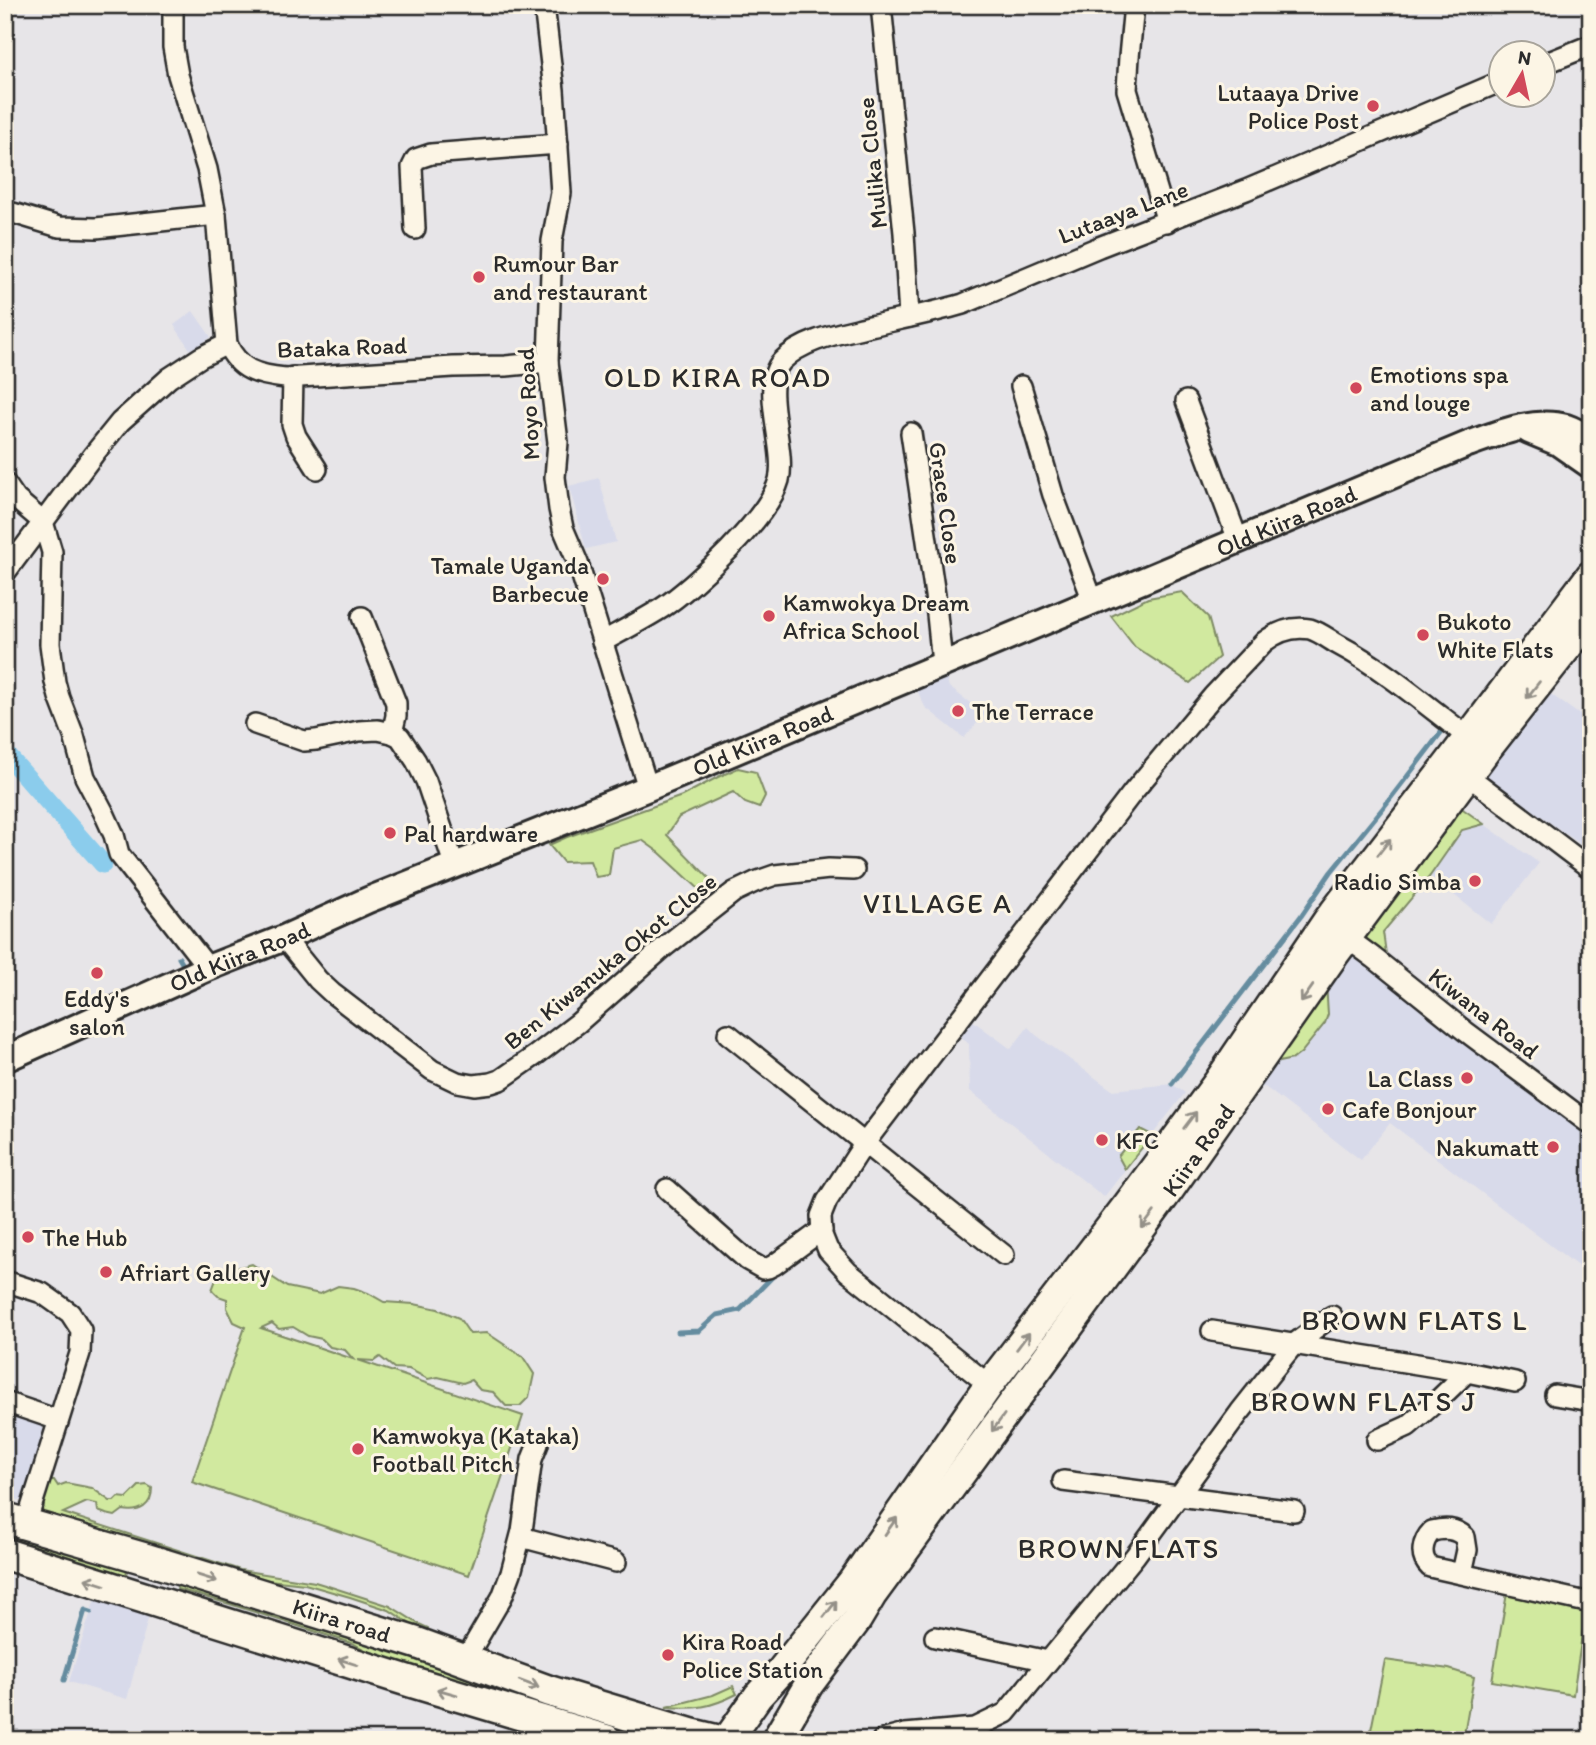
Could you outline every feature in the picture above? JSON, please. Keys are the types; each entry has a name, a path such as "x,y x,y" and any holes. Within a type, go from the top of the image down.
{"main road":[{"name":"Kiira Road","path":"776,1740 809,1684 857,1620 872,1595 1170,1189 1347,939 1458,769 1468,737 1591,575"},
{"name":"Kiira Road","path":"727,1740 758,1696 852,1582 989,1385 1218,1083 1327,921 1591,617"},
{"name":"Kiira road","path":"15,1521 417,1643 549,1691 716,1740"},
{"name":"Kiira road","path":"5,1554 395,1677 606,1740"},
{"path":"146,1598 157,1562"}],"street":[{"path":"5,572 120,422 169,378 227,344 216,215 211,184 178,75 173,47 173,5"},
{"name":"Moyo Road","path":"544,5 554,90 561,193 552,241 548,362 558,442 555,477 559,509 648,788"},
{"name":"Mulika Close","path":"881,5 904,233 909,317"},
{"path":"1134,5 1128,90 1167,222"},
{"path":"1558,58 1591,45"},
{"name":"Lutaaya Lane","path":"602,642 663,607 695,581 739,538 767,505 780,478 772,386 782,361 797,351 823,337 963,304 1246,190 1488,87"},
{"path":"415,229 412,167 416,159 430,154 558,144"},
{"path":"13,213 76,228 216,215"},
{"name":"Bataka Road","path":"227,344 242,366 270,376 293,377 548,362"},
{"path":"293,377 292,424 296,436 317,469"},
{"path":"1021,386 1053,495 1093,601"},
{"path":"1185,401 1238,540"},
{"name":"Old Kiira Road","path":"5,1059 368,900 648,788 1468,444 1504,432 1542,424 1567,428 1591,440"},
{"path":"1521,428 1558,443 1591,466"},
{"name":"Grace Close","path":"911,433 935,595 942,663"},
{"path":"5,482 16,499 43,523 51,552 50,644 55,682 85,777 114,835 119,854 208,968"},
{"path":"362,617 396,703 392,733"},
{"path":"989,1385 848,1272 828,1250 821,1216 827,1201 864,1144 1133,792 1213,696 1274,634 1285,630 1312,630 1348,649 1468,737"},
{"path":"255,724 304,741 378,730 400,737 426,781 454,864"},
{"path":"1458,769 1591,870"},
{"name":"Ben Kiwanuka Okot Close","path":"284,937 318,981 432,1070 457,1082 484,1085 500,1080 578,1023 663,948 734,892 775,875 829,869 854,870"},
{"name":"Kiwana Road","path":"1347,939 1591,1125"},
{"path":"728,1034 1004,1255"},
{"path":"667,1189 747,1260 763,1269 774,1265 822,1230"},
{"path":"5,1280 42,1293 70,1313 81,1331 80,1353 58,1420 15,1521"},
{"path":"882,1740 905,1734 975,1728 1006,1713 1135,1556 1240,1412 1294,1344 1332,1316"},
{"path":"1212,1331 1515,1382"},
{"path":"1377,1440 1408,1426 1467,1372"},
{"path":"1555,1395 1591,1401"},
{"path":"5,1402 58,1420"},
{"path":"465,1660 502,1597 511,1573 521,1537 532,1459 538,1444"},
{"path":"1063,1481 1294,1511"},
{"path":"521,1537 615,1562"},
{"path":"1462,1573 1591,1603"},
{"path":"935,1637 1048,1661"}],"shaded area":[{"path":"193,311 211,337 191,351 174,325"},
{"path":"599,478 616,542 586,549 569,486"},
{"path":"945,674 949,687 985,714 964,738 925,707 916,688"},
{"path":"1535,683 1591,723 1591,852 1473,767"},
{"path":"1484,824 1539,863 1491,924 1430,876 1462,830"},
{"path":"1325,952 1364,959 1591,1140 1591,1276 1390,1123 1361,1160 1265,1087 1229,1094"},
{"path":"973,1021 1011,1049 1028,1027 1112,1090 1172,1084 1185,1093 1104,1197 970,1091 969,1044 961,1037"},
{"path":"5,1408 41,1424 45,1433 44,1443 23,1501 5,1496"},
{"path":"95,1599 149,1615 127,1699 69,1682"}],"green space":[{"path":"1182,592 1208,617 1219,657 1190,683 1135,647 1111,616 1148,598"},
{"path":"738,768 756,772 765,796 759,808 745,803 733,792 679,817 667,835 711,880 710,890 699,889 642,840 613,848 609,875 596,877 590,861 563,862 549,845 682,796"},
{"path":"1460,807 1484,824 1462,830 1430,876 1383,932 1386,954 1356,932"},
{"path":"1326,982 1328,1014 1325,1023 1293,1059 1269,1064"},
{"path":"1140,1129 1152,1135 1125,1169 1118,1156"},
{"name":"Kamwokya (Kataka) Football Pitch","path":"252,1264 287,1287 320,1294 338,1286 354,1288 384,1302 438,1309 459,1318 470,1334 487,1333 523,1357 534,1374 529,1397 520,1406 506,1406 493,1392 480,1390 471,1380 463,1383 438,1377 428,1379 409,1369 394,1368 380,1357 374,1361 358,1360 523,1416 469,1575 192,1482 245,1327 234,1322 227,1308 227,1299 212,1290 217,1277 229,1270","holes":["272,1323 279,1329 293,1327 308,1336 322,1339 330,1347 345,1350 353,1359 261,1328"]},
{"path":"51,1480 58,1486 66,1483 92,1488 110,1501 118,1497 127,1498 139,1486 147,1485 152,1488 150,1499 140,1509 123,1510 115,1516 98,1511 97,1504 87,1502 63,1513 240,1570 315,1582 390,1606 428,1628 427,1632 389,1610 350,1597 305,1584 259,1579 43,1513 42,1490"},
{"path":"5,1527 127,1569 126,1577 5,1544"},
{"path":"178,1584 444,1663 496,1690 659,1740 636,1740 398,1668 354,1644 177,1589"},
{"path":"1507,1593 1586,1609 1573,1695 1492,1681"},
{"path":"1385,1660 1449,1669 1474,1677 1463,1740 1369,1740"},
{"path":"733,1686 737,1694 710,1705 666,1707 713,1695"}],"waterway":[{"path":"1172,1084 1301,916 1331,872 1443,730"},
{"path":"5,753 103,864"},
{"path":"179,958 182,963"},
{"path":"678,1332 699,1331 717,1315 740,1310 775,1274"},
{"path":"64,1680 85,1610 91,1612"}],"place":[{"name":"Lutaaya Drive Police Post","path":"1373,106"},
{"name":"Rumour Bar and restaurant","path":"479,277"},
{"name":"Emotions spa and louge","path":"1356,388"},
{"name":"Tamale Uganda Barbecue","path":"603,579"},
{"name":"Kamwokya Dream Africa School","path":"769,616"},
{"name":"Bukoto White Flats","path":"1423,635"},
{"name":"The Terrace","path":"958,711"},
{"name":"Pal hardware","path":"390,833"},
{"name":"Radio Simba","path":"1475,881"},
{"name":"Eddy's salon","path":"97,973"},
{"name":"La Class","path":"1467,1078"},
{"name":"Cafe Bonjour","path":"1328,1109"},
{"name":"KFC","path":"1102,1140"},
{"name":"Nakumatt","path":"1553,1147"},
{"name":"The Hub","path":"28,1237"},
{"name":"Afriart Gallery","path":"106,1272"},
{"name":"Kamwokya (Kataka) Football Pitch","path":"358,1449"},
{"name":"Kira Road Police Station","path":"668,1655"}],"district":[{"name":"OLD KIRA ROAD","path":"718,377"},
{"name":"VILLAGE A","path":"938,903"},
{"name":"BROWN FLATS L","path":"1415,1320"},
{"name":"BROWN FLATS J","path":"1364,1401"},
{"name":"BROWN FLATS","path":"1119,1548"}]}
